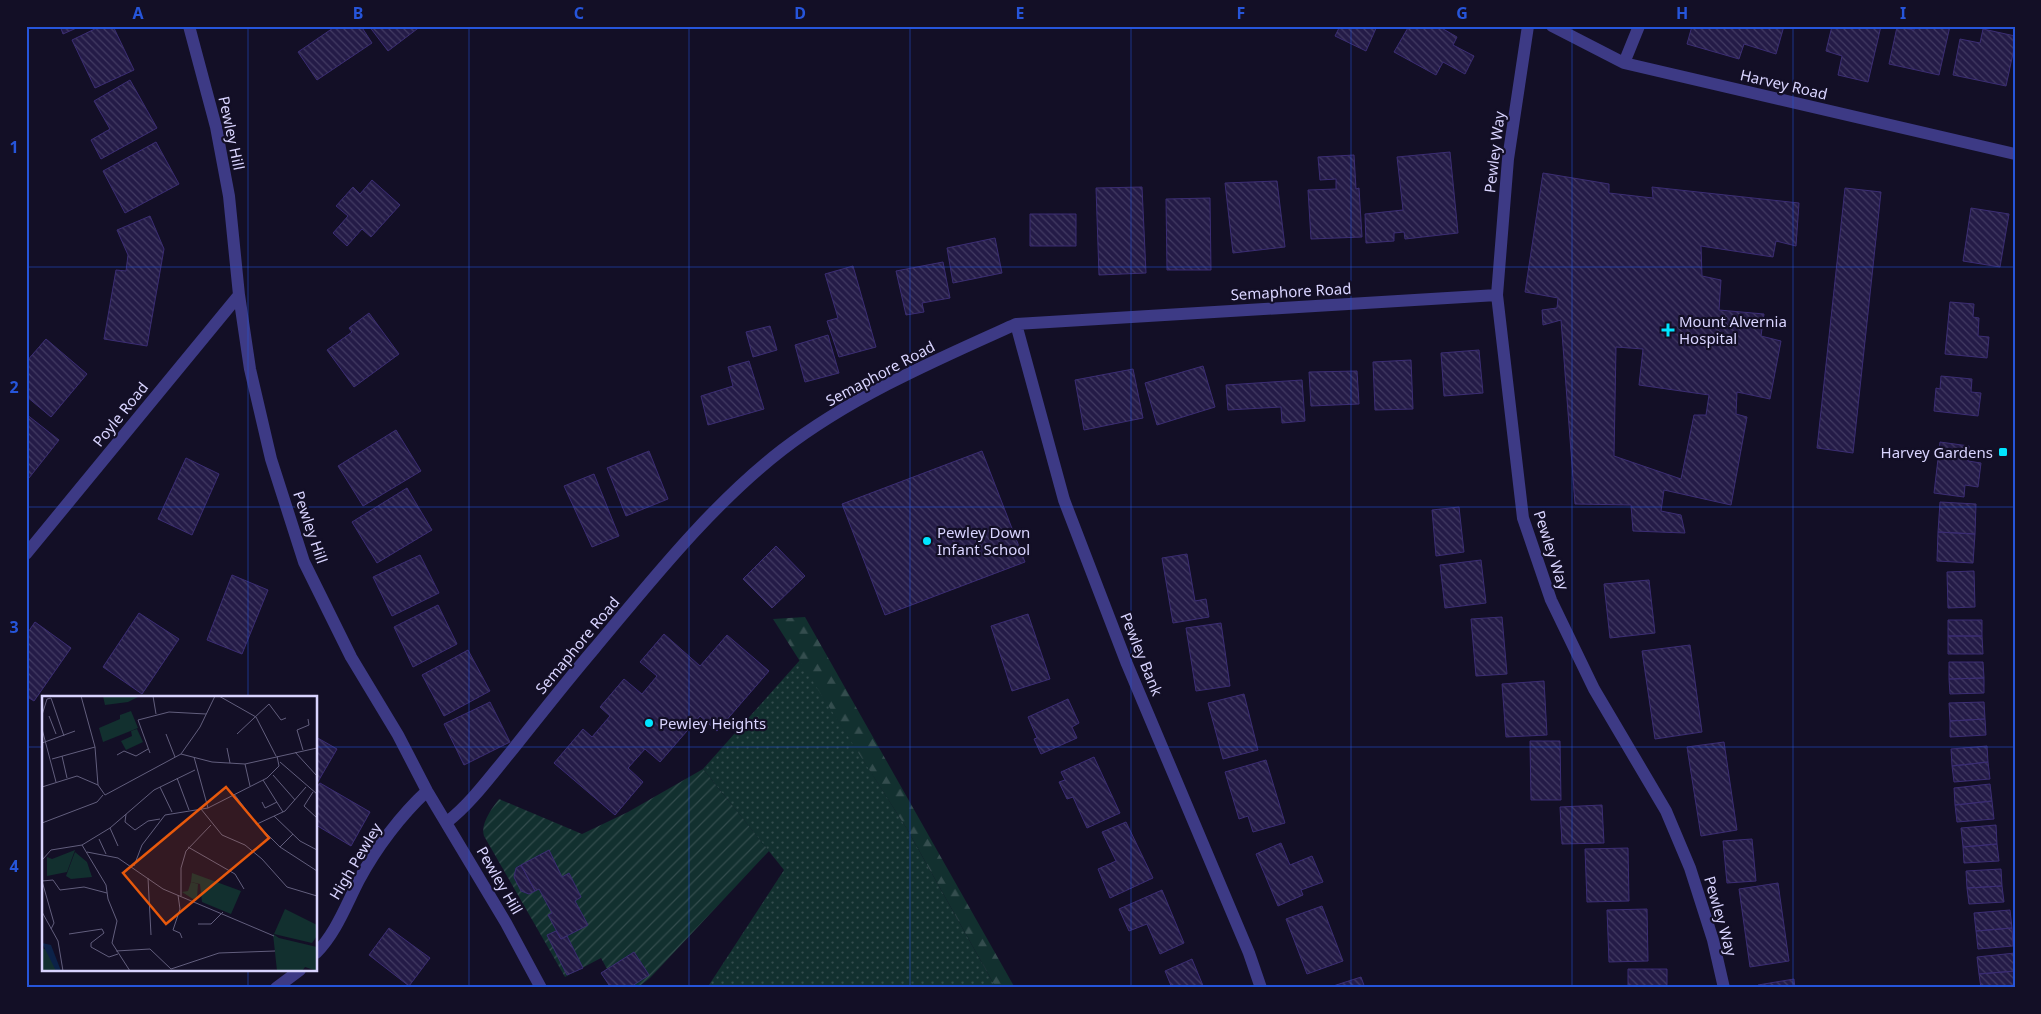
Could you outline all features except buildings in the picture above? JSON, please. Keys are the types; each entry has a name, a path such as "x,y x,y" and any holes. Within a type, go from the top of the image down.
{"street":[{"name":"Pewley Hill","path":"189,26 216,127 229,196 239,295 250,369 271,459 304,562 351,657 398,735 427,791 506,923 541,988"},
{"name":"Pewley Way","path":"1528,26 1508,159 1497,295 1523,518 1552,600 1594,689 1666,811 1683,852 1713,940 1724,988"},
{"name":"Harvey Road","path":"1552,26 1624,63 2015,154"},
{"path":"1624,63 1639,26"},
{"name":"Poyle Road","path":"26,554 239,295"},
{"name":"Semaphore Road","path":"447,822 472,800 576,670 719,506 782,450 830,418 947,355 1016,324 1497,295"},
{"name":"Pewley Bank","path":"1016,324 1064,500 1128,664 1245,944 1261,988"},
{"name":"High Pewley","path":"318,952 328,941 360,878 398,821 427,791"},
{"path":"276,988 297,972"}],"green space":[{"path":"805,617 1015,988 996,988 907,829 773,619"},
{"path":"800,660 907,829 996,988 707,988 784,870 703,769"},
{"path":"703,769 769,851 650,978 637,988 611,988 601,973 607,969 601,958 565,977 484,836 483,831 487,816 499,799 582,834 628,812"}],"place":[{"name":"Mount Alvernia Hospital","path":"1668,330"},
{"name":"Harvey Gardens","path":"2003,452"},
{"name":"Pewley Down Infant School","path":"927,541"},
{"name":"Pewley Heights","path":"649,723"}]}
